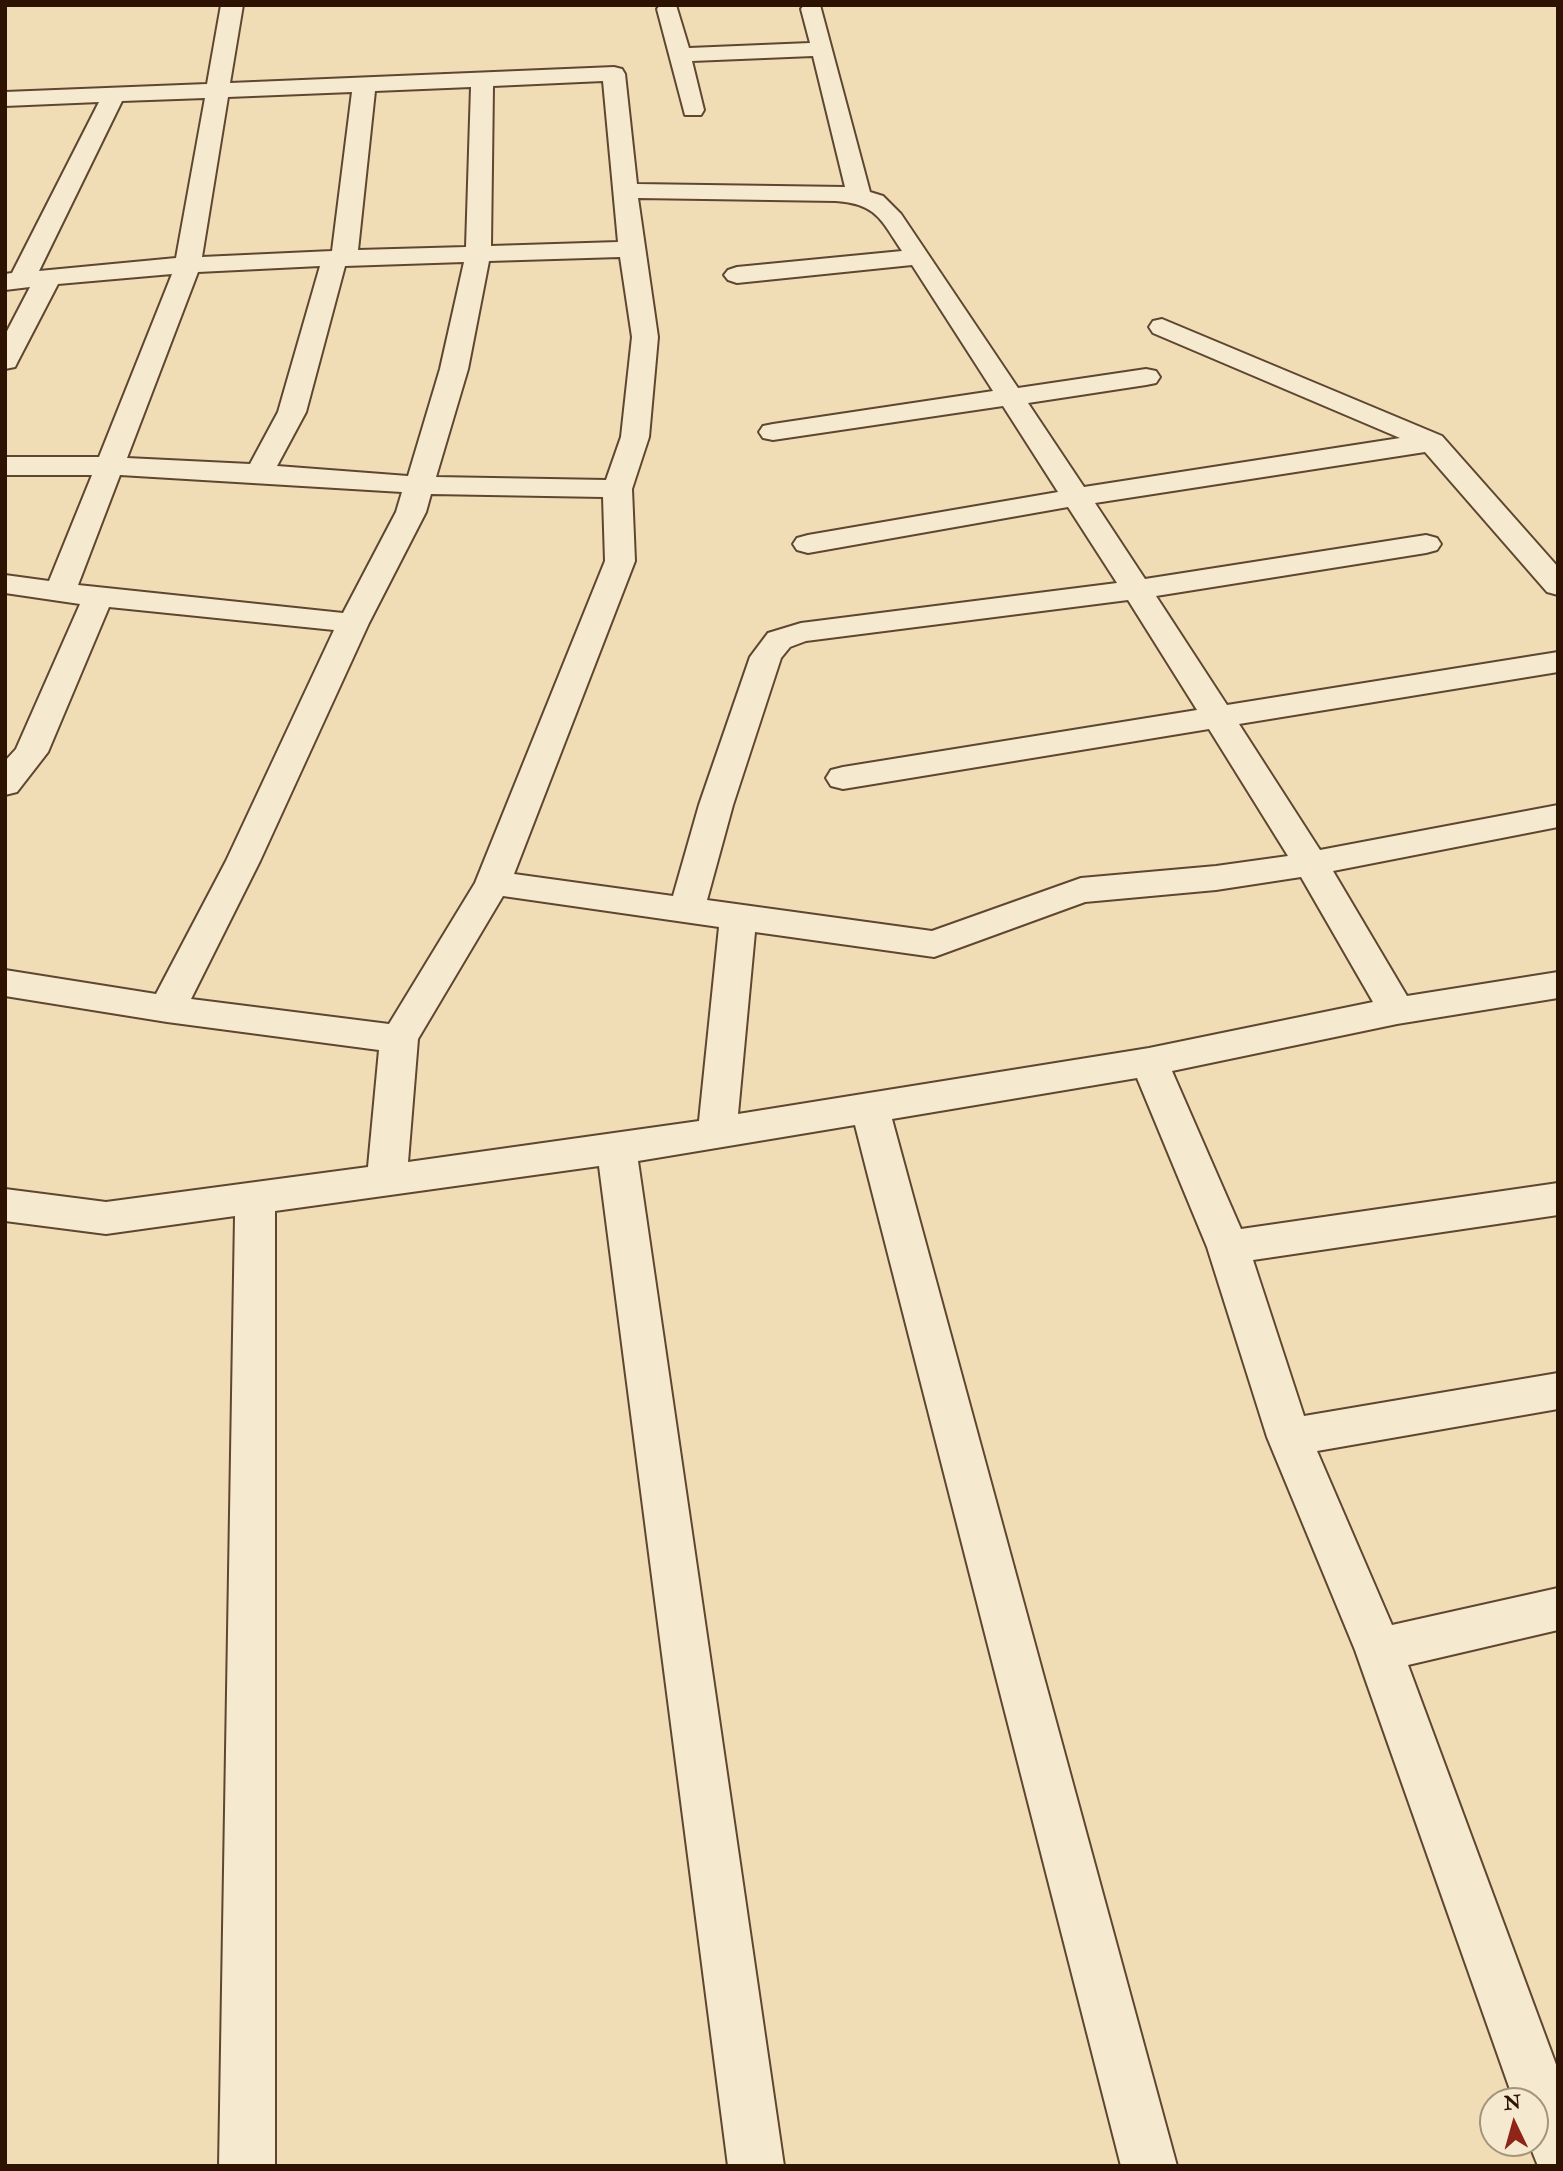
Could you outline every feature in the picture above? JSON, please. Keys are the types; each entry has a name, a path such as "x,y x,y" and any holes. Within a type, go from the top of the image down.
{"street":[{"path":"60,593 188,265 232,5"},
{"path":"668,9 693,110"},
{"path":"811,9 859,196"},
{"path":"679,55 821,50"},
{"path":"5,99 614,74 631,249 645,337 635,437 617,489 620,561 493,883 399,1039 387,1180"},
{"path":"167,1009 243,861 353,623 411,512 454,369 478,255 482,79"},
{"path":"259,473 292,412 339,260 364,84"},
{"path":"14,281 114,94"},
{"path":"625,191 859,196 873,201 882,209 919,257 1137,590 1311,864 1396,1011"},
{"path":"14,281 188,265 631,249"},
{"path":"737,275 919,257"},
{"path":"5,361 49,276"},
{"path":"1162,327 1432,442 1558,586"},
{"path":"773,432 1146,377"},
{"path":"808,544 1077,497 1432,442"},
{"path":"5,466 108,466 259,473 418,485 617,489"},
{"path":"687,910 716,805 766,657 779,640 801,632 1137,590 1426,544"},
{"path":"5,584 60,593 353,623"},
{"path":"5,784 18,750 98,597"},
{"path":"843,778 1558,662"},
{"path":"493,883 934,944 1081,890 1216,878 1311,864 1558,816"},
{"path":"717,1133 738,917"},
{"path":"5,983 167,1009 399,1039"},
{"path":"5,1205 106,1218 617,1149 1149,1062 1396,1011 1558,985"},
{"path":"1149,1062 1228,1247 1289,1437 1379,1650 1558,2146"},
{"path":"870,1109 1149,2166"},
{"path":"617,1149 756,2166"},
{"path":"247,2166 255,1199"},
{"path":"1228,1247 1558,1199"},
{"path":"1289,1437 1558,1391"},
{"path":"1379,1650 1558,1609"}]}
